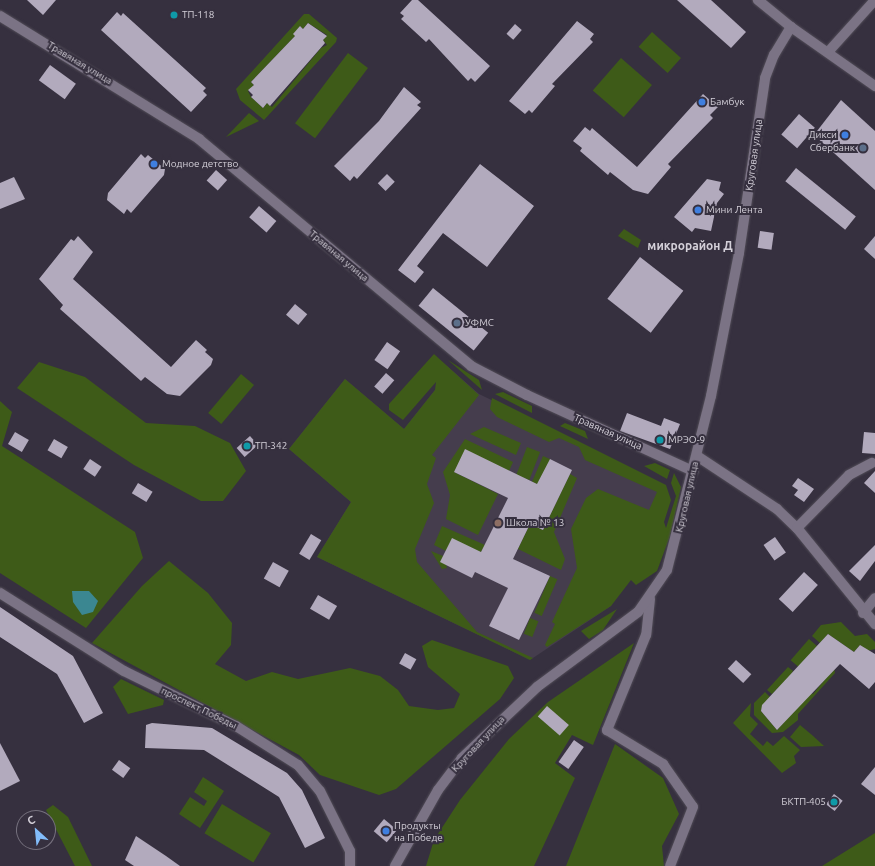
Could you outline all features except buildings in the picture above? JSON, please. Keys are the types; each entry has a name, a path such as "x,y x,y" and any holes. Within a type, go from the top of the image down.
{"street":[{"path":"758,0 791,27 829,52 875,86"},
{"path":"829,52 874,0"},
{"name":"Травяная улица","path":"0,16 199,139 471,366 527,395 693,471"},
{"name":"Круговая улица","path":"395,866 438,790 477,743 537,687 626,622 650,599 667,570 675,549 697,456 739,253 765,78 774,55 791,27"},
{"path":"697,456 777,509 813,543 863,613 875,624"},
{"path":"797,528 848,475 872,463"},
{"name":"проспект Победы","path":"0,592 124,672 236,726 298,765 320,791 350,851 350,866"},
{"path":"863,613 875,598"},
{"path":"650,599 646,635 607,730 663,764 693,807 670,866"}],"shaded area":[{"name":"Школа № 13","path":"447,366 479,394 561,434 664,493 611,606 530,660 317,557 351,502 289,449 345,379 404,429 435,390"}],"green space":[{"path":"304,14 309,14 337,38 336,42 264,120 240,100 236,89","holes":["308,23 327,35 323,40 327,45 321,48 272,107 267,103 263,108 251,97 248,91 254,85 251,82 295,36 300,26 303,29"]},
{"path":"652,32 681,58 668,73 639,47"},
{"path":"348,53 368,68 315,138 295,123"},
{"path":"621,58 652,85 624,117 593,90"},
{"path":"249,113 259,121 226,137"},
{"path":"624,229 641,240 638,248 618,236"},
{"path":"434,354 479,395 432,455 436,458 427,484 434,503 415,549 417,562 477,632 533,658 530,660 317,557 351,502 289,449 345,379 404,429 435,390 436,382 403,420 389,410 389,404"},
{"path":"448,360 479,380 482,390"},
{"path":"39,362 85,377 146,423 195,426 230,443 246,471 223,501 201,501 134,465 17,388"},
{"path":"241,374 254,385 221,424 208,413"},
{"path":"503,392 532,406 532,413 495,394"},
{"path":"492,398 666,485 671,500 664,522 666,528 676,496 671,483 674,473 681,487 670,536 657,571 636,585 631,580 611,606 547,647 545,645 555,624 552,622 577,568 571,529 586,498 598,489 649,510 657,492 585,460 579,447 559,438 549,442 497,417 490,409"},
{"path":"0,401 12,412 2,446 135,532 143,558 86,628 0,573"},
{"path":"565,423 585,431 588,439 560,426"},
{"path":"484,427 521,443 516,455 470,434"},
{"path":"465,439 513,462 509,471 454,472 498,494 478,535 446,519 450,495 443,472"},
{"path":"527,447 540,452 529,480 516,475"},
{"path":"543,456 550,459 539,485 532,482"},
{"path":"655,463 670,470 667,479 644,466"},
{"path":"570,474 577,478 554,532 565,559 561,570 518,549 530,524 543,530"},
{"path":"442,526 485,545 481,552 446,551 434,545"},
{"path":"431,551 443,556 447,568 442,569"},
{"path":"169,561 208,593 232,623 231,645 215,664 246,681 272,672 298,679 350,668 380,676 398,690 409,706 438,710 454,708 460,694 428,667 422,646 432,640 508,666 514,678 500,699 396,789 379,795 320,775 299,755 92,643 142,586"},
{"path":"550,576 557,579 542,616 534,613"},
{"path":"617,609 603,630 589,639 581,631"},
{"path":"530,618 538,621 532,637 524,634"},
{"path":"841,622 855,636 867,634 875,642 875,649 867,651 860,645 854,652 828,634 820,643 812,636 821,625"},
{"path":"809,639 817,646 799,667 791,660"},
{"path":"634,643 593,745 572,735 555,763 575,778 534,866 426,866 434,840 460,800 509,739 548,702"},
{"path":"788,667 793,671 782,690 779,687 772,694 767,690"},
{"path":"834,668 835,673 798,714 798,720 783,732 772,733 754,715 754,703 765,692 770,697 761,711 777,730 811,693 813,694"},
{"path":"121,679 164,700 163,705 128,714 113,687"},
{"path":"751,703 750,716 758,724 750,734 763,746 767,741 773,746 784,736 800,750 794,756 796,763 782,773 733,723"},
{"path":"800,725 824,746 801,747 790,737"},
{"path":"615,744 663,778 679,814 662,846 664,866 566,866"},
{"path":"203,777 224,791 200,828 179,814 190,797 204,806 207,801 194,792"},
{"path":"222,804 271,833 253,863 204,833"},
{"path":"53,805 68,817 92,866 75,866 56,829 56,810 46,810"},
{"path":"875,833 875,866 822,866"}],"water":[{"path":"72,591 89,591 98,601 93,612 82,615 73,602"}],"place":[{"name":"ТП-118","path":"174,15"},
{"name":"Бамбук","path":"702,102"},
{"name":"Дикси","path":"845,135"},
{"name":"Сбербанк","path":"863,148"},
{"name":"Модное детство","path":"154,164"},
{"name":"Мини Лента","path":"698,210"},
{"name":"УФМС","path":"457,323"},
{"name":"МРЭО-9","path":"660,440"},
{"name":"ТП-342","path":"247,446"},
{"name":"Школа № 13","path":"498,523"},
{"name":"БКТП-405","path":"834,802"},
{"name":"Продукты на Победе","path":"386,831"}],"district":[{"name":"микрорайон Д","path":"690,246"}]}
